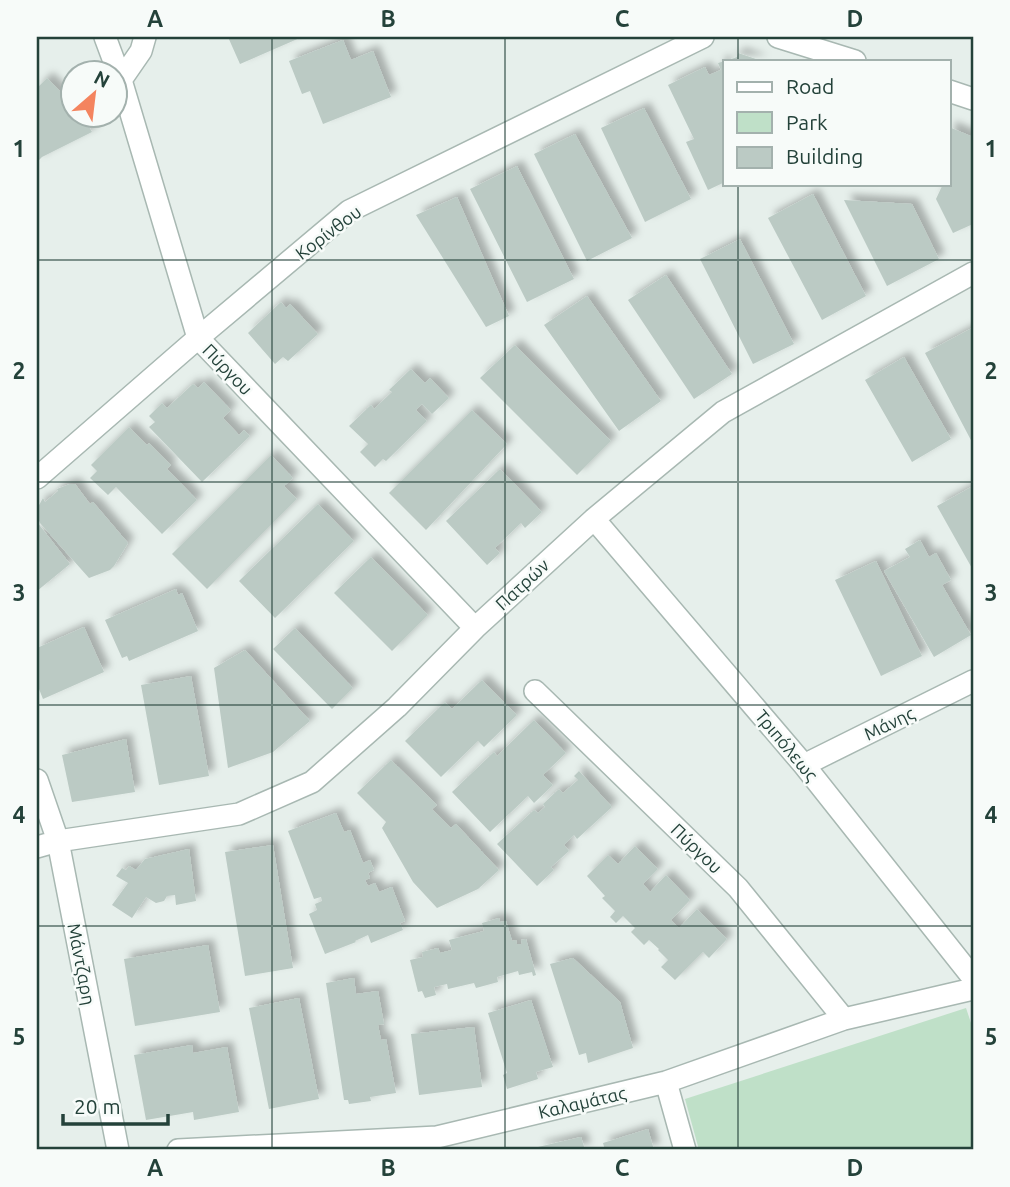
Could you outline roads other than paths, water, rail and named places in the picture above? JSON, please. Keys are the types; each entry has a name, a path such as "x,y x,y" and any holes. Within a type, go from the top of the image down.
{"street":[{"name":"Πύργου","path":"105,37 114,60"},
{"path":"130,67 141,51 145,37"},
{"name":"Κορίνθου","path":"37,478 349,211 703,37"},
{"path":"778,37 852,60"},
{"path":"950,91 973,99"},
{"name":"Πύργου","path":"130,110 198,338 475,628"},
{"name":"Πατρών","path":"37,847 58,841 239,814 312,782 397,707 475,628 594,519 723,412 973,273"},
{"name":"Τριπόλεως","path":"594,519 804,765 973,978"},
{"name":"Μάνης","path":"804,765 973,681"},
{"name":"Πύργου","path":"535,691 738,888 844,1019"},
{"name":"Μάντζαρη","path":"37,780 58,841 118,1150"},
{"name":"Καλαμάτας","path":"178,1150 438,1144 666,1082 844,1019 973,989"},
{"path":"666,1082 685,1150"}]}
